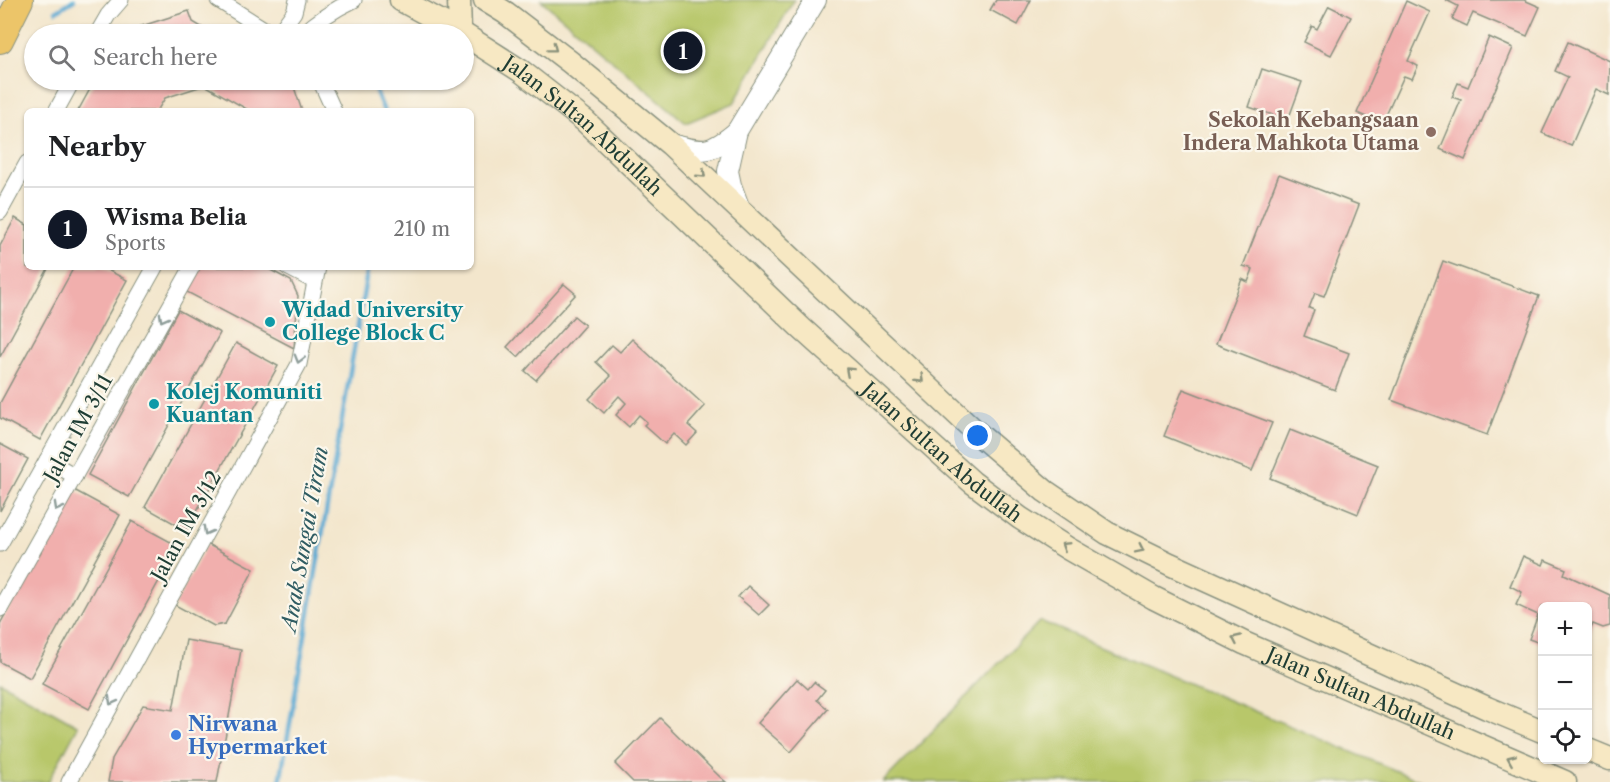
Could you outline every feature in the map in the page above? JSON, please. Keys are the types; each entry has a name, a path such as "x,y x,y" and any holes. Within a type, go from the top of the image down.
{"highway":[{"path":"0,40 20,0"}],"main road":[{"name":"Jalan Sultan Abdullah","path":"401,0 445,24"},
{"path":"459,0 460,24"},
{"name":"Jalan Sultan Abdullah","path":"485,0 503,7 670,144 990,445 1045,491 1107,533 1170,564 1538,729"},
{"name":"Jalan Sultan Abdullah","path":"474,41 521,71 585,121 801,328 972,482 1020,518 1134,587 1201,623 1565,782"},
{"path":"1592,752 1610,759"}],"street":[{"path":"103,24 121,0"},
{"path":"218,0 256,24"},
{"path":"285,24 294,12 297,0"},
{"path":"314,24 338,7 354,0"},
{"path":"741,210 728,171 737,131 816,0"},
{"path":"58,108 68,90"},
{"path":"325,90 333,108"},
{"path":"670,144 690,150 712,150 737,131"},
{"path":"0,212 24,169"},
{"name":"Jalan IM 3/11","path":"0,544 153,270"},
{"name":"Jalan IM 3/11","path":"0,609 190,270"},
{"path":"299,270 316,274"},
{"name":"Jalan IM 3/12","path":"69,782 299,364 316,274"},
{"path":"47,460 75,476"}],"green space":[{"path":"541,0 794,0 734,103 686,123"},
{"path":"1040,621 1423,782 883,782"},
{"path":"0,682 77,725 48,782 0,782"}],"building":[{"path":"996,0 1031,0 1018,25 990,10"},
{"path":"1446,0 1524,0 1540,7 1527,36 1473,13 1467,26 1452,19 1458,6"},
{"path":"1406,1 1430,12 1408,61 1418,66 1412,79 1404,76 1382,124 1357,113"},
{"path":"1329,6 1351,17 1331,55 1304,42 1312,26 1317,29"},
{"path":"189,11 193,22 196,24 148,24"},
{"path":"1489,37 1513,48 1465,160 1440,149 1461,100 1452,97 1458,83 1468,87"},
{"path":"1568,42 1610,61 1609,95 1596,89 1571,146 1542,133 1568,77 1555,71"},
{"path":"1262,69 1302,82 1288,120 1249,107"},
{"path":"90,90 190,90 165,98 159,108 80,108"},
{"path":"214,90 295,90 301,108 245,108"},
{"path":"1279,174 1359,205 1324,296 1315,293 1309,308 1314,310 1304,336 1349,353 1335,390 1216,344 1242,279 1248,282 1253,269 1243,266"},
{"path":"15,218 24,223 24,270 47,270 0,357 0,246"},
{"path":"1443,261 1539,296 1487,435 1391,400"},
{"path":"72,270 108,270 127,280 40,440 0,418 0,403"},
{"name":"Widad University College Block C","path":"197,270 271,270 291,281 298,296 294,348 185,291"},
{"path":"564,284 576,294 518,357 507,347"},
{"name":"Kolej Komuniti Kuantan","path":"178,310 220,333 129,497 88,475"},
{"path":"574,316 585,325 536,380 525,371"},
{"path":"632,339 705,406 688,425 697,433 686,445 674,434 665,444 644,425 647,422 639,415 629,427 616,415 626,403 619,396 604,413 589,399 611,376 596,362 612,345 620,352"},
{"path":"236,343 278,366 186,530 145,507"},
{"path":"1183,389 1272,423 1252,471 1164,436"},
{"path":"1290,430 1378,465 1358,514 1270,478"},
{"path":"0,444 28,459 0,511"},
{"path":"74,490 120,515 30,678 0,662 0,624"},
{"path":"132,521 178,546 89,709 42,684"},
{"path":"207,544 254,569 225,624 214,626 175,605"},
{"path":"1523,556 1543,565 1545,560 1566,569 1564,574 1610,595 1610,626 1603,628 1593,624 1592,626 1592,602 1538,602 1538,615 1516,605 1522,592 1510,586"},
{"path":"748,586 769,605 759,615 738,597"},
{"path":"1538,615 1538,642 1529,639"},
{"name":"Nirwana Hypermarket","path":"186,640 241,650 217,782 108,782 112,759 143,705 173,710"},
{"path":"797,679 808,689 814,682 825,690 817,700 828,709 791,752 758,723"},
{"path":"660,718 726,782 633,782 615,764"}],"waterway":[{"path":"56,11 74,0"},
{"name":"Anak Sungai Tiram","path":"375,90 383,108"},
{"name":"Anak Sungai Tiram","path":"280,782 367,270"}],"place":[{"name":"Wisma Belia","path":"683,51"},
{"name":"Sekolah Kebangsaan Indera Mahkota Utama","path":"1431,132"},
{"name":"Widad University College Block C","path":"270,322"},
{"name":"Kolej Komuniti Kuantan","path":"154,404"},
{"name":"Nirwana Hypermarket","path":"176,735"}]}
